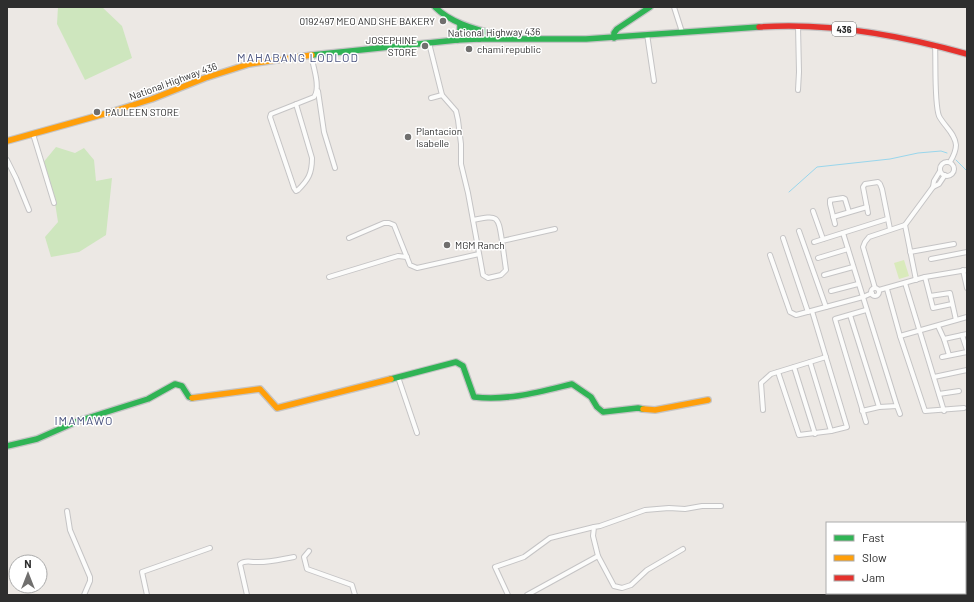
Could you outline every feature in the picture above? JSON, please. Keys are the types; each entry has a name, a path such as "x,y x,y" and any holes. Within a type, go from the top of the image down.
{"main road":[{"path":"435,7 442,14 460,24 479,39"},
{"path":"614,38 614,33 617,29 650,7"},
{"path":"460,24 512,39"},
{"path":"457,40 461,33 460,24"},
{"name":"National Highway 436","path":"7,141 152,99 206,78 249,64 274,59 457,40 614,38 647,34 752,27 798,26 858,30 936,45 967,54"},
{"path":"7,446 37,438 78,421 148,399 175,384 183,386 189,397 193,398 260,389 277,408 456,362 463,366 474,398 491,399 518,396 572,384 591,396 597,407 603,412 638,408 655,410 708,400"}],"street":[{"path":"674,7 682,32"},
{"path":"798,26 798,90"},
{"path":"647,34 654,81"},
{"path":"429,44 442,94 456,111 461,144 461,164 483,274 488,278 501,275 506,270 499,223 496,218 492,216 473,220"},
{"path":"936,45 937,98 939,115 955,138 956,146 955,153 950,162"},
{"path":"311,55 318,88 324,132 335,168"},
{"path":"296,104 312,158 312,167 308,180 296,191 270,117 271,114 296,104 314,97 318,88"},
{"path":"431,98 442,94"},
{"path":"32,134 54,203"},
{"path":"7,160 24,196 28,210"},
{"path":"770,256 790,312 796,315 863,297 872,293 872,289 874,288 863,248 865,242 869,237 905,225 933,187 934,181 940,171 941,164 950,162"},
{"path":"940,171 945,175 950,175 953,172 953,165 950,162"},
{"path":"933,187 939,184 945,175"},
{"path":"868,212 863,190 864,185 878,182 882,189 890,230"},
{"path":"835,224 830,200 845,199 849,212"},
{"path":"833,217 867,207"},
{"path":"813,211 823,239"},
{"path":"814,242 887,219"},
{"path":"349,238 384,223 394,225 410,265 417,268 479,254"},
{"path":"905,225 916,280"},
{"path":"502,241 555,229"},
{"path":"799,231 826,307"},
{"path":"843,233 900,414"},
{"path":"778,372 797,433 801,436 831,432 847,427 826,357 783,238"},
{"path":"910,252 954,244"},
{"path":"818,258 848,249"},
{"path":"931,259 967,252"},
{"path":"328,277 398,256 407,257"},
{"path":"824,275 853,267"},
{"path":"874,288 879,290 887,289 925,277 965,270 967,288"},
{"path":"925,277 933,308 952,304"},
{"path":"904,283 944,411"},
{"path":"831,292 858,284"},
{"path":"887,289 900,336 925,412 964,408"},
{"path":"872,293 874,296 877,296 879,294 879,290"},
{"path":"930,296 950,293 956,320"},
{"path":"866,310 835,319 866,422"},
{"path":"850,315 879,407"},
{"path":"900,336 967,317"},
{"path":"938,326 949,355"},
{"path":"942,357 967,351 965,334 944,339"},
{"path":"763,410 761,383 771,374 826,357"},
{"path":"810,362 831,432"},
{"path":"794,367 815,434"},
{"path":"934,377 967,370"},
{"path":"398,376 417,433"},
{"path":"939,394 959,391"},
{"path":"862,411 879,407 897,406"},
{"path":"508,595 495,567 524,557 550,538 600,526 645,510 721,506"},
{"path":"67,511 70,530 90,577 90,581 84,595"},
{"path":"594,527 593,536 598,556 614,586 622,588 631,585 647,570 683,548"},
{"path":"147,595 142,572 210,548"},
{"path":"309,551 304,557 308,569 352,585 355,595"},
{"path":"527,595 598,556"},
{"path":"247,595 240,564 248,561 258,563 294,557"}],"green space":[{"path":"58,7 102,7 122,26 132,58 85,80 57,24"},
{"path":"56,147 75,153 84,148 94,160 96,181 112,178 106,235 79,252 51,257 45,237 58,222 55,203 42,164"},
{"path":"904,260 909,276 899,279 894,263"}],"waterway":[{"path":"789,192 817,167 890,159 918,153 941,151 947,153"},
{"path":"956,160 967,171"}],"traffic: fast":[{"path":"435,7 458,23 504,37"},
{"path":"614,38 614,33 617,29 650,7"},
{"path":"457,40 460,32 460,24"},
{"path":"460,24 479,39 586,39 759,27"},
{"path":"312,55 479,39"},
{"path":"391,379 456,362 463,366 474,397 511,397 572,384 591,397 597,407 603,412 638,408 643,409"},
{"path":"7,446 37,439 78,421 148,399 175,384 182,386 189,397 192,398"}],"traffic: slow":[{"path":"7,141 152,99 205,78 249,64 312,55"},
{"path":"192,398 260,389 277,408 391,379"},
{"path":"643,409 655,410 708,400"}],"traffic: jam":[{"path":"759,27 812,26 838,28 916,41 967,54"}],"place":[{"name":"0192497 MEO AND SHE BAKERY","path":"443,21"},
{"name":"JOSEPHINE STORE","path":"425,46"},
{"name":"chami republic","path":"469,49"},
{"name":"PAULEEN STORE","path":"97,112"},
{"name":"Plantacion Isabelle","path":"408,137"},
{"name":"MGM Ranch","path":"447,245"}],"district":[{"name":"MAHABANG LODLOD","path":"298,57"},
{"name":"IMAMAWO","path":"84,420"}]}
